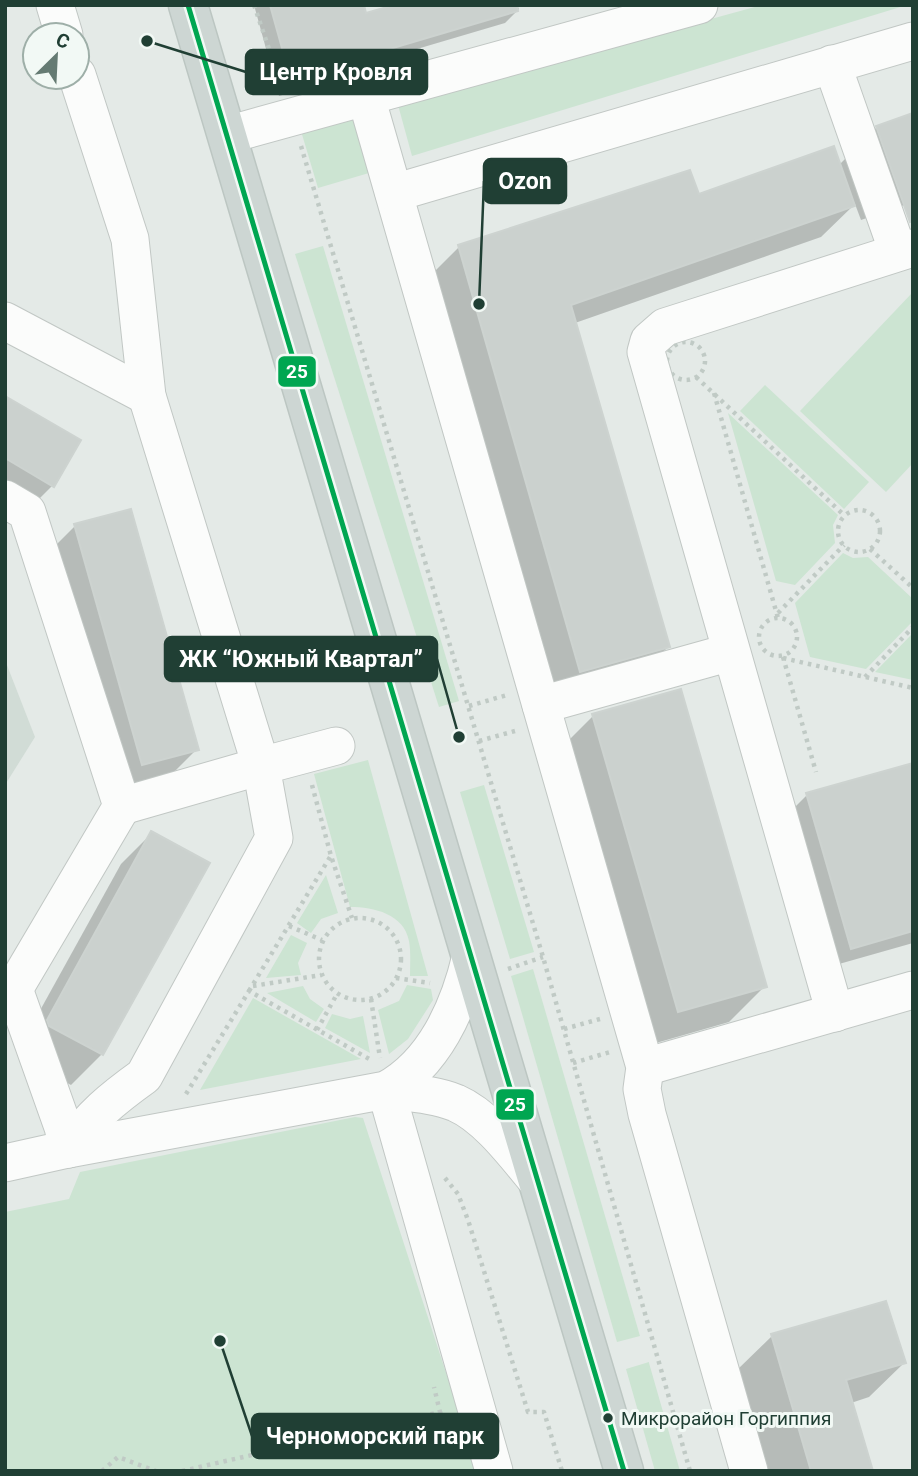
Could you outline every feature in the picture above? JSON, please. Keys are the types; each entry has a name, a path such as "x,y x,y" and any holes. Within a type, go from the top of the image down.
{"main road":[{"path":"188,5 624,1471"}],"street":[{"path":"227,135 699,5"},
{"path":"394,193 913,41"},
{"path":"832,64 906,250 664,327 649,341 646,352 835,1013"},
{"path":"68,1149 86,1123 115,1096 144,1076 274,838 261,766 147,396 130,239 82,91"},
{"path":"366,97 394,193 523,710 642,1089 646,1114 749,1471"},
{"path":"5,321 147,396"},
{"path":"5,499 27,512 122,806"},
{"path":"523,710 731,652"},
{"path":"68,1149 63,1127 10,990 122,806 320,750"},
{"path":"5,1163 386,1090 401,1082 420,1066 439,1039 458,997 471,956"},
{"path":"630,1057 835,1013 913,990"},
{"path":"386,1090 455,1102 491,1129 538,1181"},
{"path":"386,1090 494,1471"}],"path":[{"path":"254,5 293,117 469,706 690,1471"},
{"path":"681,341 692,341 700,347 705,356 706,366 696,377 681,380 667,365 667,355 673,346 681,341"},
{"path":"696,377 845,516"},
{"path":"713,393 778,616 792,623 797,632 797,642 792,651 783,657"},
{"path":"853,511 864,511 874,516 880,526 880,536 875,546 865,552 855,552 844,545 839,537 839,527 845,516 853,511"},
{"path":"844,545 778,616 764,623 758,632 759,642 764,651 773,656 913,688"},
{"path":"870,548 913,588"},
{"path":"864,677 913,627"},
{"path":"783,657 816,772"},
{"path":"469,706 523,710"},
{"path":"479,741 523,710"},
{"path":"320,750 331,856 352,918"},
{"path":"181,1101 331,856"},
{"path":"352,918 369,918 391,930 402,956 401,969 385,993 371,999 356,1001 337,994 321,975 318,961 323,940 338,924 352,918"},
{"path":"289,926 323,940"},
{"path":"251,989 321,975"},
{"path":"251,989 381,1065 371,999"},
{"path":"317,1030 337,994"},
{"path":"564,1029 600,1018 607,1019"},
{"path":"573,1063 610,1052 630,1057"},
{"path":"443,1177 458,1194 468,1220 528,1412 544,1412 562,1471"},
{"path":"431,1374 455,1459"},
{"path":"182,1471 440,1412"},
{"path":"102,1471 118,1457 156,1471"}],"shaded area":[{"path":"5,660 35,737 5,785"}],"green space":[{"path":"762,5 907,5 412,156 398,105"},
{"path":"353,116 369,173 318,188 301,131"},
{"path":"323,246 459,701 439,707 295,254"},
{"path":"913,292 913,463 886,492 800,411"},
{"path":"765,385 869,482 844,509 740,411"},
{"path":"728,413 838,515 833,525 835,543 795,585 776,581"},
{"path":"843,553 853,558 868,557 913,599 913,621 866,669 810,657 795,603"},
{"path":"913,633 913,680 875,672"},
{"path":"368,760 428,976 410,976 409,941 401,924 378,911 350,907 314,774"},
{"path":"484,785 534,952 510,959 460,792"},
{"path":"326,875 338,913 321,919 311,933 297,923"},
{"path":"291,935 307,943 298,963 301,975 266,978"},
{"path":"533,969 640,1336 617,1342 511,976"},
{"path":"407,985 431,989 433,1000 408,1039 389,1054 378,1010 399,1001"},
{"path":"303,986 310,999 324,1009 316,1022 267,993"},
{"path":"253,998 361,1059 200,1090"},
{"path":"332,1014 350,1019 363,1016 370,1053 325,1028"},
{"path":"355,1117 363,1118 478,1471 5,1471 5,1212 69,1199 80,1172"},
{"path":"649,1362 680,1471 655,1471 626,1369"}],"building":[{"path":"270,5 364,5 366,13 394,5 517,5 518,11 332,66 334,72 292,84"},
{"path":"913,113 913,221 910,222 876,126"},
{"path":"834,146 855,206 571,305 670,647 580,672 458,245 690,170 699,194"},
{"path":"5,396 81,440 54,487 5,458"},
{"path":"131,509 199,750 142,765 74,524"},
{"path":"681,689 767,987 678,1012 592,714"},
{"path":"913,763 913,931 851,949 806,793"},
{"path":"151,831 210,863 103,1055 49,1026 47,1020"},
{"path":"886,1301 906,1363 846,1380 873,1471 811,1471 771,1334"}],"transit line":[{"name":"25","path":"188,5 624,1471"}],"place":[{"name":"Центр Кровля","path":"147,41"},
{"name":"Ozon","path":"479,304"},
{"name":"ЖК “Южный Квартал”","path":"459,737"},
{"name":"Черноморский парк","path":"220,1341"},
{"name":"Микрорайон Горгиппия","path":"608,1418"}]}
